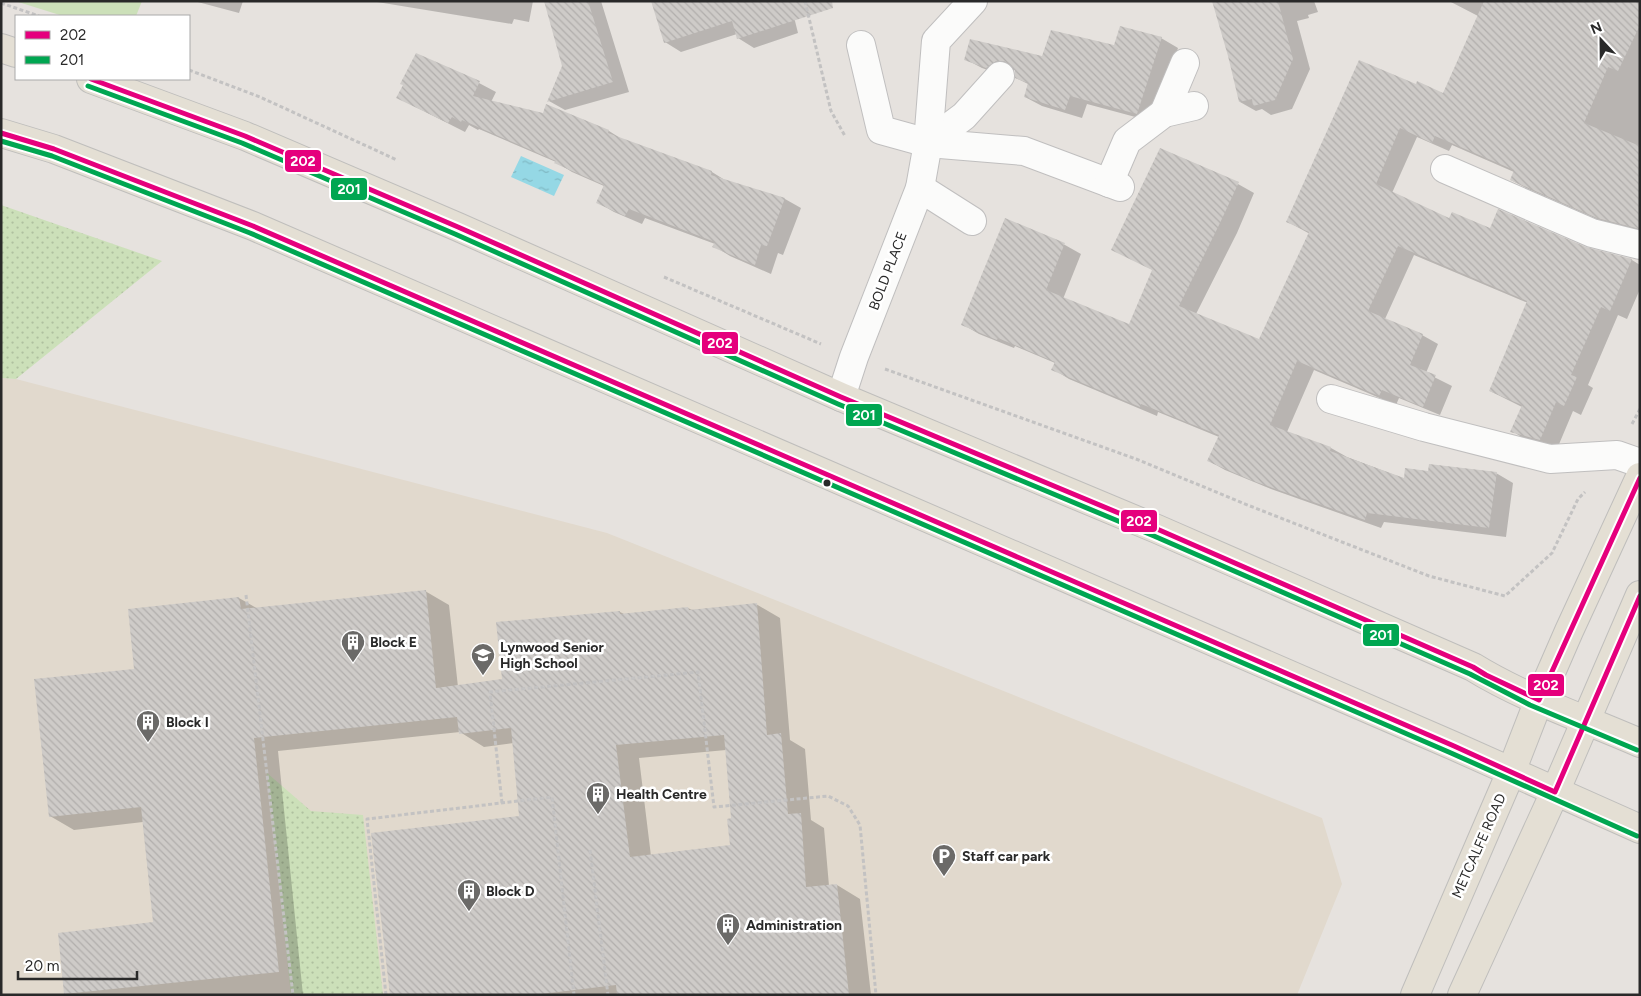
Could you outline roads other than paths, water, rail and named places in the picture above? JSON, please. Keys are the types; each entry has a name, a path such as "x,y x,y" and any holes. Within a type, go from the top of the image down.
{"main road":[{"path":"1,48 15,53"},
{"path":"94,80 245,136 467,231 841,397 1166,533 1473,667 1539,700 1640,743"},
{"path":"1,132 54,148 252,226 1640,829"},
{"name":"METCALFE ROAD","path":"1415,995 1511,772 1539,700 1640,477"},
{"path":"1462,995 1555,792 1640,595"}],"street":[{"name":"BOLD PLACE","path":"841,397 854,357 920,188 928,143 936,41 973,1"},
{"path":"861,45 881,130 928,143 1024,152 1115,185 1127,141 1164,113 1194,106"},
{"path":"1164,113 1185,63"},
{"path":"928,143 964,116 1000,76"},
{"path":"1445,169 1592,233 1640,245"},
{"path":"920,188 972,221"},
{"path":"1331,399 1424,427 1550,459 1629,459"}],"water":[{"path":"521,156 564,175 554,196 511,177"}],"place":[{"name":"Block E","path":"353,663"},
{"name":"Lynwood Senior High School","path":"483,676"},
{"name":"Block I","path":"148,743"},
{"name":"Health Centre","path":"598,815"},
{"name":"Staff car park","path":"944,877"},
{"name":"Block D","path":"469,912"},
{"name":"Administration","path":"728,946"}]}
